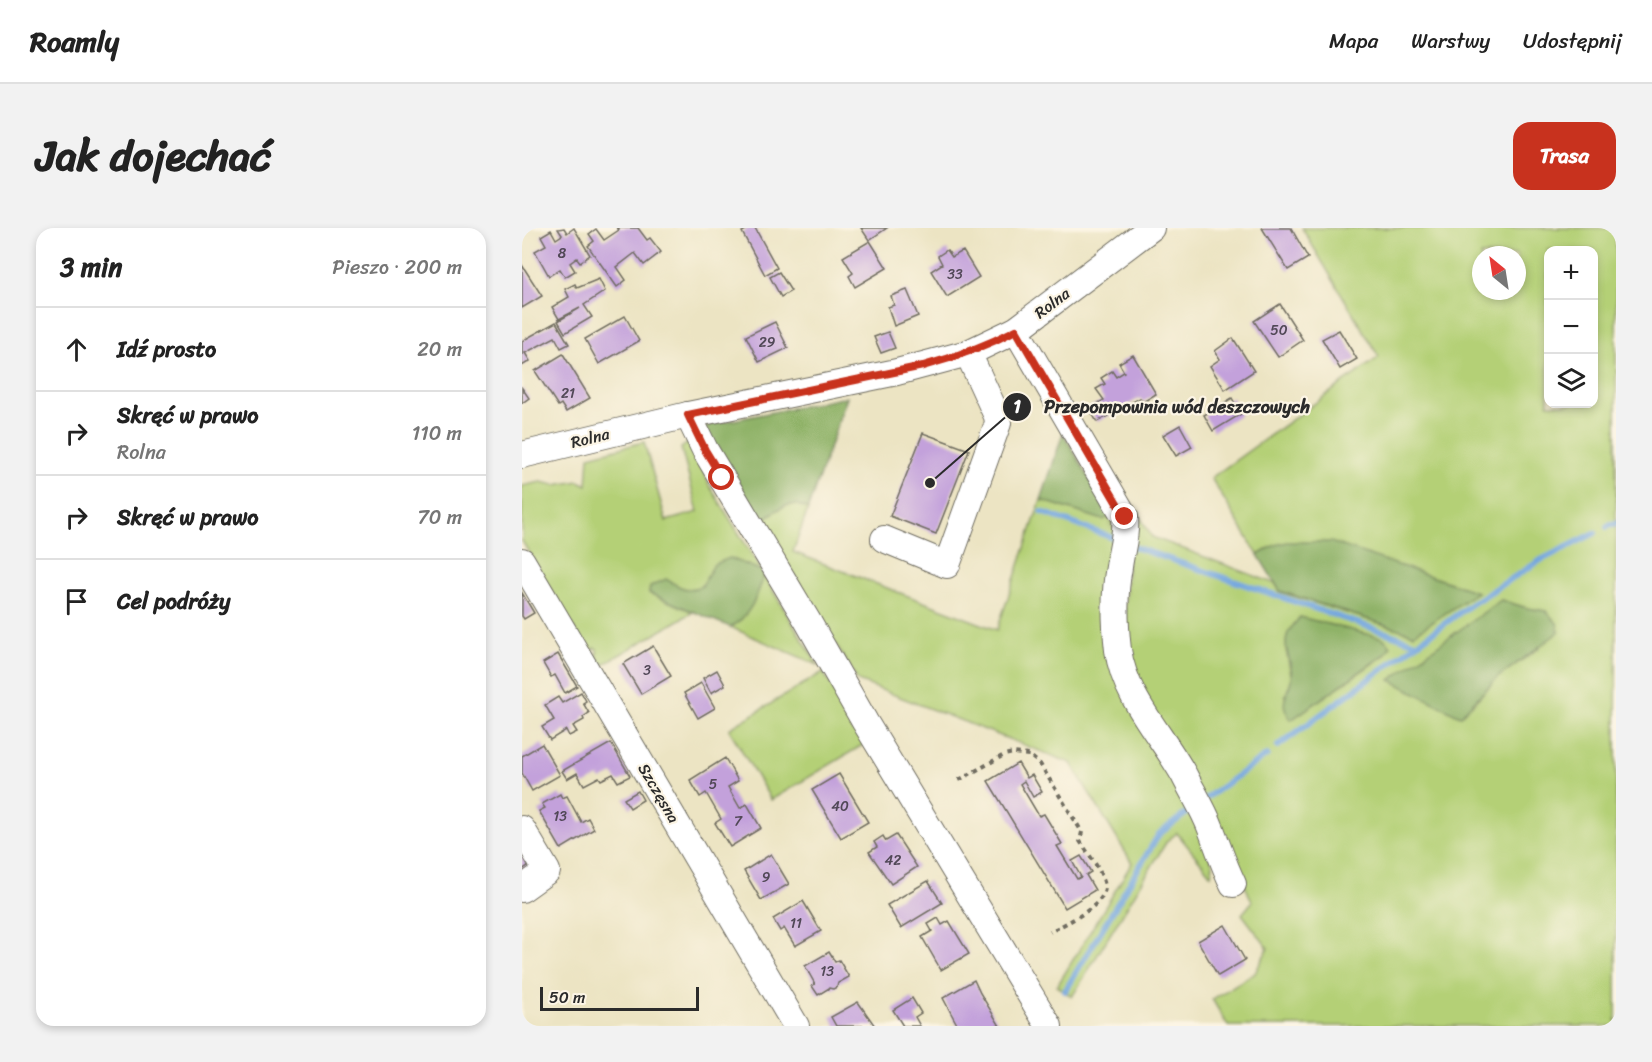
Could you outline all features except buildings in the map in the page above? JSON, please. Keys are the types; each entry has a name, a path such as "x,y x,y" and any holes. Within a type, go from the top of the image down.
{"street":[{"name":"Rolna","path":"522,455 688,415 897,372 968,353 1016,330 1151,228"},
{"path":"1016,330 1125,517 1125,539 1118,569 1116,611 1118,650 1123,672 1133,696 1183,773 1211,828 1221,859 1233,884"},
{"path":"884,539 947,565 998,423 997,416 968,353"},
{"path":"688,415 705,450 871,732 1049,1026"},
{"name":"Szczęsna","path":"522,561 796,1026"},
{"path":"522,829 547,871 522,889"}],"path":[{"path":"959,780 1004,755 1013,753 1029,755 1040,764 1082,832 1080,841 1104,881 1105,891 1096,905 1050,932"}],"green space":[{"path":"1302,228 1616,228 1616,1026 1228,1026 1212,999 1255,973 1268,948 1242,914 1252,902 1234,858 1137,693 1123,646 1130,516 1137,512 1152,537 1276,584 1280,592 1414,634 1477,592 1275,545 1258,555 1211,478 1379,357","holes":["1501,600 1546,611 1539,648 1497,678 1472,705 1391,680","1300,617 1390,646 1385,655 1291,720 1285,696 1292,679 1286,650 1288,633"]},
{"path":"847,397 808,509 789,505 778,509 761,521 704,426"},
{"path":"1063,433 1110,514 1108,518 1103,520 1041,500"},
{"path":"644,442 666,521 698,512 681,448 688,443 698,455 709,485 762,571 730,558 699,587 686,589 665,582 651,586 649,593 693,612 602,665 597,657 597,649 587,651 522,541 522,486 541,482 555,485 579,481 587,485 589,456"},
{"path":"1041,500 1103,520 1116,512 1112,646 1189,799 1213,865 1211,875 1177,833 1167,841 1072,997 1057,986 1132,863 1071,763 858,681 761,521 778,509 789,505 808,509 793,552 997,630"},
{"path":"1287,542 1331,542 1477,592 1414,634 1280,591 1258,555 1275,545"},
{"path":"730,558 762,571 764,576 748,612 730,627 649,593 650,586 666,579 683,588 691,589 702,586 714,564"},
{"path":"764,576 818,665 730,627 747,612"},
{"path":"1501,600 1546,611 1557,623 1559,632 1497,678 1460,716 1390,680"},
{"path":"1300,617 1383,638 1391,646 1385,654 1291,720 1284,704 1292,674 1286,639"},
{"path":"823,672 866,743 771,800 729,729"}],"waterway":[{"path":"1042,512 1113,538"},
{"path":"1607,527 1616,523"},
{"path":"1278,746 1470,605 1541,560 1595,533"},
{"path":"1134,547 1416,643"},
{"path":"1206,798 1267,755"},
{"path":"1065,991 1159,834 1193,808"}],"place":[{"name":"Przepompownia wód deszczowych","path":"930,483"}],"route":[{"path":"722,478 688,415 951,359 985,346 1016,330 1125,517"}]}
